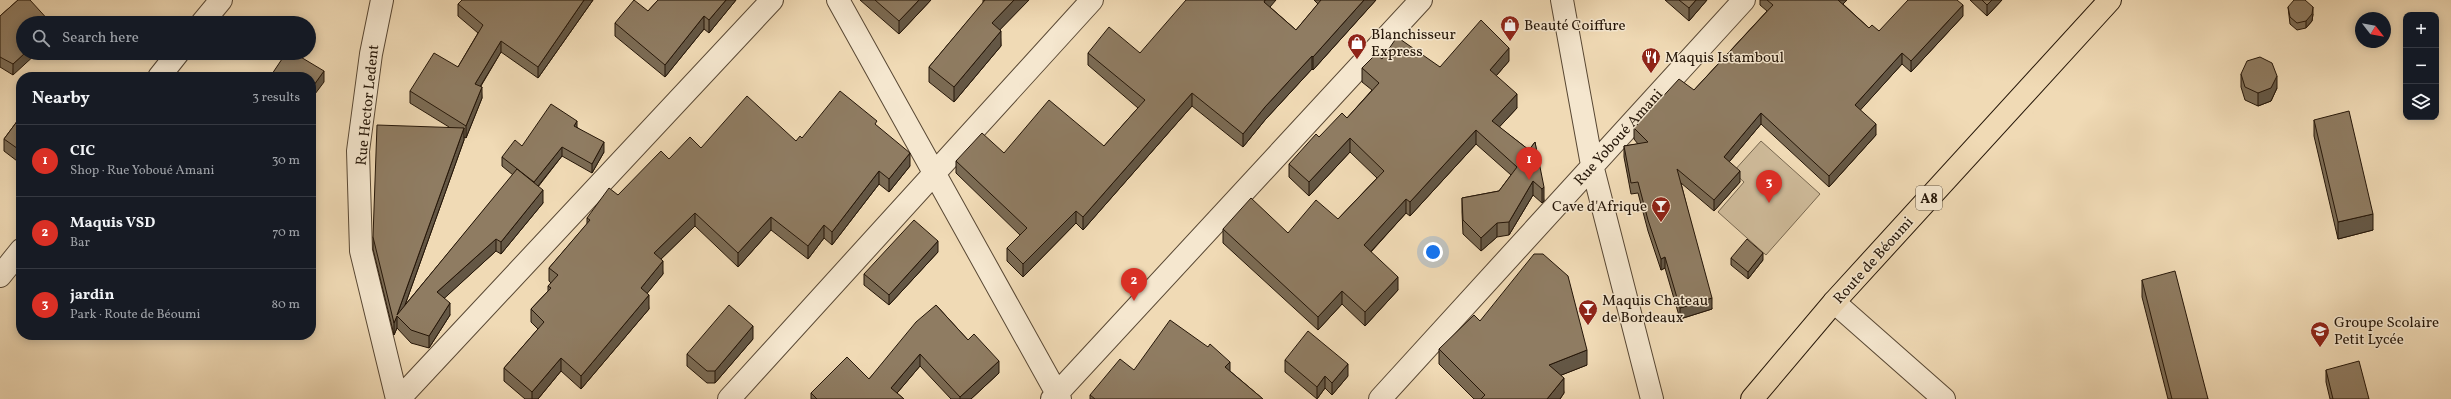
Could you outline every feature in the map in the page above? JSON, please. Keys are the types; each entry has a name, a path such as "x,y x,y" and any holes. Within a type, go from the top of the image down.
{"main road":[{"name":"Route de Béoumi","path":"1752,399 1834,302 2110,0"}],"street":[{"path":"208,16 221,0"},
{"name":"Rue Hector Ledent","path":"382,0 371,54 358,151 361,251 398,399"},
{"path":"398,399 772,0"},
{"path":"838,0 1056,397 1421,0"},
{"path":"729,399 1092,0"},
{"path":"1562,0 1592,165 1652,399"},
{"name":"Rue Yoboué Amani","path":"1380,399 1744,0"},
{"path":"163,72 172,60"},
{"path":"0,276 16,256"},
{"path":"1834,302 1944,399"}],"shaded area":[{"path":"1761,141 1820,194 1766,255 1718,212 1744,182 1733,172"}],"building":[{"path":"18,0 30,0 45,16 16,16 16,60 17,60 13,64 0,57 0,16"},
{"path":"462,0 584,0 538,67 501,41 475,84 482,87 466,126 410,91 434,53 458,67 483,25 458,4"},
{"path":"634,0 648,11 658,0 726,0 709,20 704,16 665,65 615,23"},
{"path":"875,0 919,0 899,21"},
{"path":"985,0 1014,0 992,23 1001,31 954,87 929,67"},
{"path":"1186,0 1265,0 1264,2 1296,30 1321,0 1364,0 1313,57 1312,56 1265,107 1243,134 1192,93 1083,217 1076,211 1023,264 1007,248 1027,228 956,161 982,133 1004,153 1049,100 1104,146 1145,100 1088,53 1109,27 1140,53"},
{"path":"1679,0 1696,0 1689,8"},
{"path":"1767,0 1838,0 1869,28 1872,25 1879,31 1908,0 1957,0 1963,5 1911,61 1902,53 1855,105 1876,124 1829,176 1761,113 1724,157 1740,171 1714,200 1677,169 1712,298 1680,308 1665,257 1661,259 1648,220 1638,182 1631,183 1624,146 1648,142 1634,128 1679,79 1694,90 1773,5"},
{"path":"1982,0 1992,0 1987,5"},
{"path":"2294,0 2305,0 2313,7 2312,14 2306,21 2297,23 2290,17 2288,7"},
{"path":"1481,20 1509,48 1490,70 1517,94 1492,121 1529,150 1535,142 1544,187 1542,189 1533,181 1509,222 1497,223 1481,238 1463,220 1462,198 1499,191 1517,167 1476,130 1410,202 1406,199 1364,245 1398,277 1365,312 1342,291 1318,317 1223,229 1251,198 1288,233 1316,200 1338,219 1384,171 1350,138 1309,182 1289,164 1316,134 1319,137 1342,113 1347,118 1379,83 1362,68 1376,54 1382,59 1397,37 1440,67"},
{"path":"2260,57 2272,63 2277,76 2271,88 2258,93 2245,87 2241,74 2247,61"},
{"path":"281,60 306,60 324,71 316,82 316,72 273,72"},
{"path":"840,91 877,121 875,124 910,153 889,179 879,171 832,232 824,225 808,246 771,217 738,253 695,213 654,253 663,261 641,288 649,295 581,376 561,358 532,392 504,368 544,322 531,309 551,288 548,286 558,275 549,268 590,220 587,218 609,188 618,195 661,151 669,159 690,137 701,148 747,96 796,141 800,136 802,138"},
{"path":"551,104 577,121 574,126 604,142 592,164 562,147 534,182 502,157 515,140 522,146"},
{"path":"2349,111 2373,214 2338,222 2314,120"},
{"path":"16,123 16,147 4,139"},
{"path":"377,125 464,128 397,315 517,169 543,190 501,242 496,239 437,292 450,303 429,336 411,330 397,316 394,323 373,237"},
{"path":"914,220 938,241 889,295 864,274"},
{"path":"1747,239 1763,253 1748,272 1731,258"},
{"path":"1534,254 1543,254 1568,276 1587,350 1549,365 1564,378 1547,399 1481,399 1485,395 1439,349 1474,315 1480,321"},
{"path":"2175,271 2208,399 2172,399 2142,280"},
{"path":"729,305 753,326 715,371 707,371 687,354"},
{"path":"936,305 968,340 974,334 999,361 960,397 920,354 891,388 904,399 817,399 811,393 847,357 869,379 916,322"},
{"path":"1170,320 1208,347 1210,344 1230,362 1225,367 1263,399 1095,399 1090,395 1120,359 1134,370"},
{"path":"1308,331 1348,364 1332,383 1325,376 1317,387 1285,360"},
{"path":"2359,361 2369,399 2333,399 2326,370"}],"place":[{"name":"Beauté Coiffure","path":"1510,42"},
{"name":"Blanchisseur Express","path":"1357,60"},
{"name":"Maquis Istamboul","path":"1651,74"},
{"name":"CIC","path":"1529,180"},
{"name":"jardin","path":"1769,203"},
{"name":"Cave d'Afrique","path":"1661,223"},
{"name":"Maquis VSD","path":"1134,301"},
{"name":"Maquis Chateau de Bordeaux","path":"1588,326"},
{"name":"Groupe Scolaire Petit Lycée","path":"2320,348"}]}
